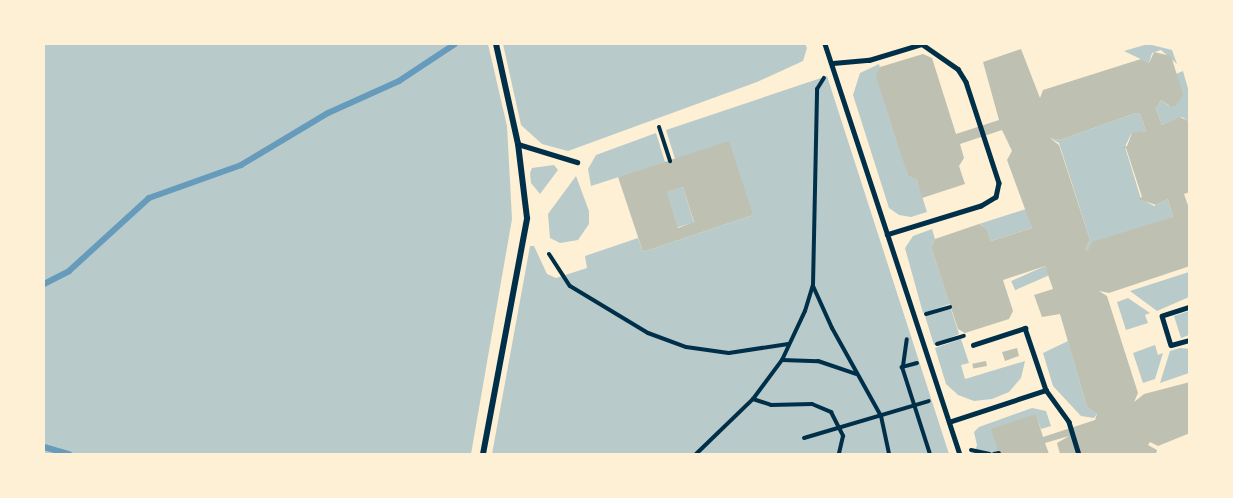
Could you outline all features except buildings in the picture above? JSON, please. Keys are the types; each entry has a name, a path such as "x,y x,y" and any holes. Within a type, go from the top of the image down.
{"street":[{"path":"483,454 527,218 518,144 496,44"}],"lane":[{"path":"825,44 960,454"},
{"path":"833,63 869,60 922,44 958,69 966,82 999,183 996,197 981,206 887,235"},
{"path":"518,144 577,162"},
{"path":"1190,307 1162,316 1171,345 1190,340"},
{"path":"973,345 1025,328 1046,390 1069,422 1079,454"},
{"path":"949,422 1046,390"}],"path":[{"path":"696,454 753,399 782,360 813,285 817,89 833,63"},
{"path":"659,127 670,160"},
{"path":"549,254 570,286 648,333 686,347 729,353 789,344"},
{"path":"813,285 856,374 881,416 889,454"},
{"path":"925,348 964,336 973,345"},
{"path":"928,359 902,367 930,454"},
{"path":"782,360 818,361 856,374"},
{"path":"753,399 771,405 821,406 831,412 841,428 839,454"},
{"path":"804,438 914,406"},
{"path":"974,450 995,454"}],"shaded area":[{"path":"44,44 488,44 507,126 512,219 471,454 44,454"},
{"path":"503,44 805,44 807,48 803,61 757,82 568,151 542,144 521,125"},
{"path":"1148,44 1172,50 1177,64 1161,50 1152,53 1149,63 1124,51"},
{"path":"879,64 908,176 917,180 927,212 911,217 899,215 889,208 853,95 860,73"},
{"path":"1183,71 1189,92 1189,122 1182,117 1162,125 1156,109 1161,100 1169,106 1178,104 1176,74"},
{"path":"827,76 949,454 492,454 530,246 534,246 547,274 556,278 587,268 585,256 638,238 643,252 753,215 675,159 666,130"},
{"path":"1136,113 1140,114 1146,131 1131,134 1125,147 1141,199 1154,206 1168,199 1173,217 1088,251 1085,249 1090,240 1059,143 1050,138 1060,140"},
{"path":"656,133 665,162 591,186 588,169 596,155"},
{"path":"554,165 558,170 540,194 531,183 532,168"},
{"path":"576,176 589,211 589,224 578,240 560,243 550,238 548,214"},
{"path":"683,187 694,222 678,227 667,192"},
{"path":"1026,209 1032,228 991,241 987,229 979,224"},
{"path":"932,229 935,239 931,247 950,304 923,313 905,248 913,236"},
{"path":"1045,266 1049,275 1015,290 1011,281"},
{"path":"1189,272 1189,297 1157,311 1130,291"},
{"path":"1128,298 1150,313 1145,315 1148,323 1126,330 1117,302"},
{"path":"951,309 959,334 934,345 925,316"},
{"path":"1189,311 1189,335 1181,338 1174,316"},
{"path":"961,339 969,363 961,365 965,379 1025,361 1021,378 1009,392 992,399 974,401 958,395 946,384 935,348"},
{"path":"1068,341 1087,407 1097,414 1094,418 1081,416 1053,386 1043,353"},
{"path":"1155,345 1158,355 1163,353 1155,379 1143,383 1133,353"},
{"path":"1180,348 1189,349 1189,373 1160,383 1170,351"},
{"path":"1032,408 1046,411 1051,426 1041,429 1036,415 999,454 974,454 977,445 974,432 979,427"}],"waterway":[{"path":"44,284 69,271 149,198 241,165 328,113 399,81 455,44"},
{"path":"44,447 69,454"}]}
